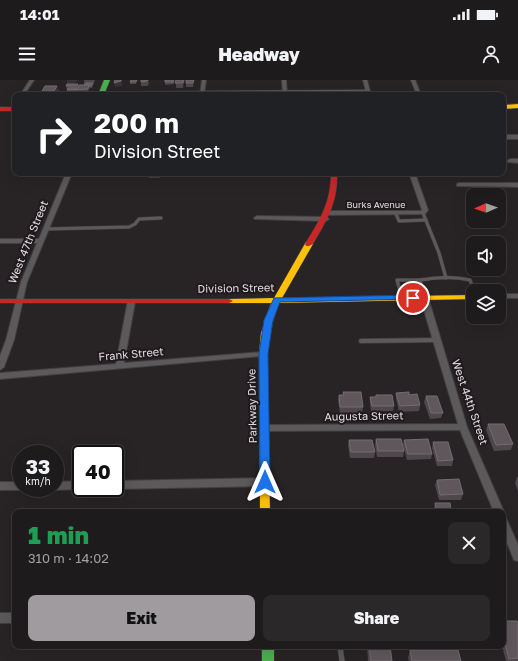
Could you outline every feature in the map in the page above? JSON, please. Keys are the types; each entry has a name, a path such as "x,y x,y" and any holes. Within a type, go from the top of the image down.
{"street":[{"path":"24,92 32,80"},
{"path":"102,92 107,80"},
{"path":"202,92 204,80"},
{"path":"284,80 285,92"},
{"path":"365,80 369,92"},
{"path":"413,80 419,92"},
{"path":"506,107 518,106"},
{"path":"0,109 12,108"},
{"path":"506,137 518,137"},
{"path":"510,161 518,161"},
{"name":"West 47th Street","path":"0,367 10,340 24,282 67,176"},
{"name":"Parkway Drive","path":"265,509 264,354 268,320 277,299 327,216 334,196 334,176"},
{"path":"413,176 425,210 423,213"},
{"path":"459,185 518,184"},
{"name":"Burks Avenue","path":"257,218 423,213"},
{"path":"0,241 42,240"},
{"path":"506,296 518,296"},
{"name":"Division Street","path":"0,301 131,302 466,297"},
{"name":"West 44th Street","path":"424,298 463,427 498,509"},
{"path":"120,366 131,302"},
{"name":"Frank Street","path":"0,376 264,354"},
{"name":"Augusta Street","path":"264,428 463,427"},
{"path":"124,485 265,482"},
{"path":"0,486 12,486"},
{"path":"506,528 518,557"},
{"path":"0,618 12,618"},
{"path":"268,649 268,661"}],"lane":[{"path":"146,176 158,176"},
{"path":"423,213 439,253 446,278"},
{"path":"396,214 399,221 426,220"},
{"path":"46,229 129,228 139,219 161,218"},
{"path":"402,298 397,280 462,277 470,280 471,284"},
{"path":"420,280 424,298"},
{"path":"361,341 437,340"},
{"path":"340,649 342,661"}],"building":[{"path":"115,80 121,80 121,81 114,83"},
{"path":"131,80 137,80 136,82 130,82"},
{"path":"141,80 148,80 148,81 141,82"},
{"path":"165,80 174,80 173,82 165,82"},
{"path":"176,80 184,80 183,83 175,83"},
{"path":"186,80 194,80 193,83 186,83"},
{"path":"86,83 93,83 89,86 84,85"},
{"path":"67,84 78,84 77,86 66,86"},
{"path":"79,85 89,85 88,89 67,90 68,88 78,88"},
{"path":"45,86 57,86 54,91 42,91"},
{"path":"343,392 361,392 363,407 340,407 339,395 344,395"},
{"path":"409,392 409,395 417,394 420,405 400,406 396,393"},
{"path":"376,395 392,395 394,406 372,406 370,397 376,397"},
{"path":"426,396 437,396 443,413 431,413"},
{"path":"488,424 504,424 513,444 496,445"},
{"path":"376,439 401,439 404,451 378,451"},
{"path":"428,439 432,454 408,454 404,440"},
{"path":"349,440 372,440 375,452 351,452"},
{"path":"433,442 448,442 453,460 438,461"},
{"path":"459,479 463,494 440,495 437,480"},
{"path":"435,503 450,503 451,509 436,509"},
{"path":"506,621 517,621 518,658 509,659 506,648"},
{"path":"369,649 390,649 392,661 371,661"},
{"path":"410,650 458,650 461,661 412,661"}],"traffic: fast":[{"path":"102,92 107,80"},
{"path":"268,649 268,661"}],"traffic: slow":[{"path":"506,107 518,106"},
{"path":"265,509 263,354 265,333 273,306 309,244"},
{"path":"229,301 466,297"}],"traffic: jam":[{"path":"0,109 12,109"},
{"path":"309,244 328,211 333,194 334,176"},
{"path":"0,301 229,301"}],"route":[{"path":"265,482 265,333 268,320 277,299 413,298"}]}
